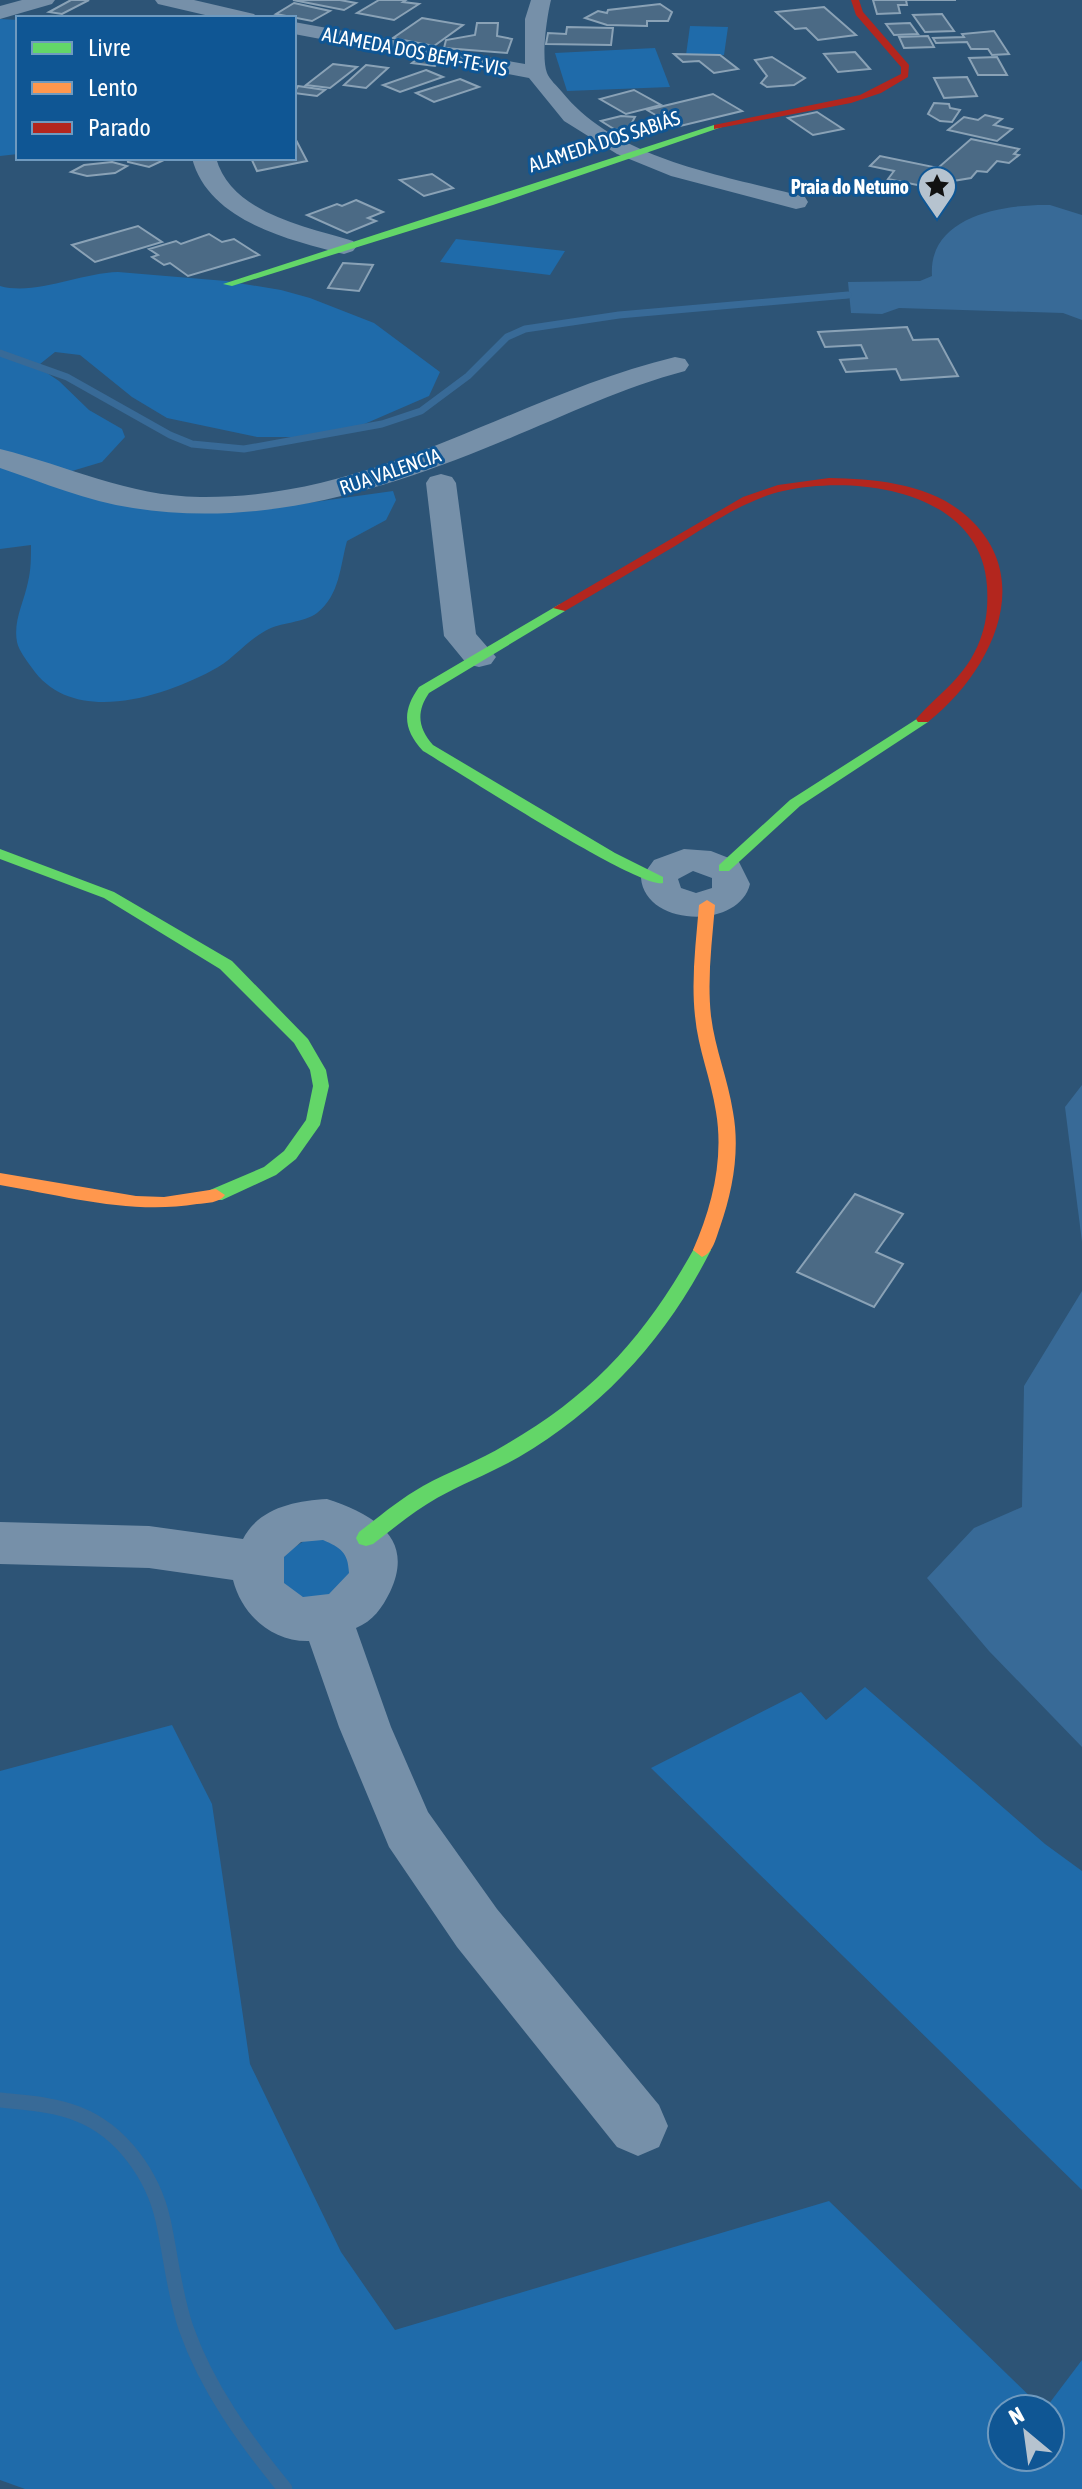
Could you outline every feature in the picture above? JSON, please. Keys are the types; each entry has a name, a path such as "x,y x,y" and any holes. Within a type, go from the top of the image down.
{"street":[{"path":"0,13 45,0"},
{"path":"165,0 238,16"},
{"path":"541,0 536,19 536,73 571,114 629,152 681,173 796,202"},
{"name":"ALAMEDA DOS SABIÁS","path":"228,284 489,203 629,152 773,113 853,100 898,83 905,75 906,67 859,13 855,0"},
{"name":"ALAMEDA DOS BEM-TE-VIS","path":"296,28 536,73"},
{"path":"205,160 213,183 230,199 262,217 344,246"},
{"name":"RUA VALENCIA","path":"0,458 134,500 193,504 251,503 292,498 345,489 638,375 675,365"},
{"path":"658,880 610,856 419,740 410,723 410,714 417,698 424,690 745,498 781,487 834,482 889,487 930,499 976,528 991,552 998,593 990,635 965,679 923,720 769,823 724,868"},
{"path":"441,483 460,636 479,657"},
{"path":"0,854 109,895 226,965 300,1039 318,1070 321,1086 314,1121 290,1155 258,1177 221,1194 164,1203 136,1202 0,1179"},
{"path":"684,860 712,862 724,868 731,876 733,885 729,894 707,905 678,903 660,889 658,880 662,871 684,860"},
{"path":"366,1538 420,1497 512,1451 570,1413 642,1346 690,1278 718,1207 727,1138 725,1105 713,1068 701,996 707,905"},
{"path":"327,1519 349,1525 366,1538 374,1555 375,1575 366,1594 349,1609 327,1618 303,1619 281,1613 265,1600 256,1582 257,1562 266,1543 283,1528 304,1520 327,1519"},
{"path":"0,1543 149,1547 257,1562"},
{"path":"327,1618 365,1727 408,1829 477,1928 638,2126"}],"shaded area":[{"path":"0,19 16,20 16,154 0,156"},
{"path":"690,26 728,27 724,55 686,55"},
{"path":"655,48 670,87 567,91 555,53"},
{"path":"1050,205 1082,215 1082,320 1063,313 899,308 882,314 851,313 848,282 920,281 932,276 934,256 942,239 955,227 991,211"},
{"path":"456,239 565,251 550,275 440,262"},
{"path":"118,272 226,281 310,298 374,323 440,372 429,396 346,432 306,437 257,437 167,418 132,397 80,355 55,352 40,364 41,369 59,381 89,410 122,429 125,437 102,462 62,474 0,453 0,286 28,288"},
{"path":"0,466 185,513 264,509 393,491 396,500 386,520 347,541 335,589 317,613 265,631 219,667 190,681 142,697 93,702 70,697 49,686 32,668 18,645 16,627 29,577 31,545 0,549"},
{"path":"1082,1085 1082,1242 1065,1107"},
{"path":"1082,1291 1082,1747 989,1651 927,1578 974,1528 1022,1507 1024,1386"},
{"path":"323,1537 347,1549 353,1572 336,1593 308,1600 283,1583 281,1572 285,1553 309,1538"},
{"path":"865,1687 1045,1844 1082,1871 1082,2190 651,1768 801,1692 826,1720"},
{"path":"172,1725 212,1804 250,2064 341,2252 395,2330 829,2201 1027,2393 986,2393 986,2473 1066,2473 1066,2393 1057,2393 1082,2360 1082,2489 25,2489 0,2480 0,1771"}],"building":[{"path":"71,0 89,0 62,14 49,12"},
{"path":"293,0 340,0 356,3 344,10"},
{"path":"379,0 406,0 403,2 419,4 394,20 357,13"},
{"path":"873,0 906,0 907,5 898,5 900,13 877,14"},
{"path":"294,3 330,11 312,21 276,14"},
{"path":"660,4 672,12 668,21 647,21 647,26 607,25 585,18 598,11 607,13 608,10"},
{"path":"824,7 856,35 818,40 806,28 795,29 776,12"},
{"path":"942,14 954,31 925,32 913,15"},
{"path":"422,18 463,25 434,46 393,38"},
{"path":"477,23 498,23 497,36 512,39 507,53 444,48 446,40 475,35"},
{"path":"910,23 918,34 894,35 886,24"},
{"path":"567,27 613,28 611,45 546,44 548,33 566,34"},
{"path":"994,31 1009,54 992,55 988,49 971,49 967,42 936,43 933,38 964,37 962,34"},
{"path":"928,36 934,47 904,48 899,37"},
{"path":"855,52 870,69 838,72 824,54"},
{"path":"674,54 720,55 738,69 714,73 699,61 683,62"},
{"path":"420,57 442,60 435,66 412,63"},
{"path":"772,57 805,78 794,85 767,87 761,83 767,76 755,60"},
{"path":"997,57 1007,75 978,75 969,58"},
{"path":"333,64 357,67 330,88 306,85"},
{"path":"366,65 388,68 366,88 344,85"},
{"path":"426,70 443,77 400,92 383,85"},
{"path":"967,77 977,96 944,98 934,78"},
{"path":"460,79 479,87 434,102 416,93"},
{"path":"298,86 325,90 317,96 296,93"},
{"path":"634,90 661,105 626,114 600,99"},
{"path":"713,94 742,111 676,127 647,110"},
{"path":"934,103 949,104 950,108 960,110 952,122 940,121 928,114"},
{"path":"817,112 843,129 813,135 788,118"},
{"path":"985,115 1002,119 994,125 1012,129 997,141 948,130 964,117 978,120"},
{"path":"621,116 635,117 628,130 614,129 601,121"},
{"path":"971,139 1019,149 1014,154 1019,155 1009,163 997,161 987,172 977,171 971,178 935,184 932,188 888,179 894,171 870,166 880,156 938,168"},
{"path":"296,140 307,161 257,171 252,160 296,160"},
{"path":"128,160 164,160 149,167"},
{"path":"112,162 127,166 115,173 87,176 71,172 84,165"},
{"path":"432,174 453,188 424,196 400,180"},
{"path":"356,200 383,212 368,218 376,221 347,233 307,215 337,204 342,206"},
{"path":"138,226 162,242 95,262 72,245"},
{"path":"209,234 222,242 234,239 259,255 188,276 170,263 164,265 152,257 158,255 149,249 176,241 181,244"},
{"path":"343,263 373,265 359,291 328,288"},
{"path":"907,327 913,340 938,339 958,376 901,380 896,369 846,372 840,360 867,358 861,345 825,347 818,332"},
{"path":"855,1194 903,1214 876,1252 903,1264 874,1307 797,1272"}],"waterway":[{"path":"0,353 67,377 170,435 192,444 244,449 382,424 421,411 468,376 507,337 525,329 619,315 848,295 838,296"},
{"path":"0,2100 50,2106 78,2114 108,2132 133,2157 152,2187 158,2204 178,2301 205,2372 228,2413 285,2489"}],"traffic: fast":[{"path":"228,284 489,203 717,127"},
{"path":"560,608 424,690 415,705 414,727 428,748 610,856 658,880"},
{"path":"724,868 795,803 923,719"},
{"path":"0,854 109,895 226,965 300,1039 318,1070 321,1086 314,1121 290,1155 270,1171 216,1195"},
{"path":"366,1538 422,1497 542,1433 597,1390 623,1365 668,1311 702,1250"}],"traffic: slow":[{"path":"702,1250 715,1218 727,1147 725,1112 703,1016 702,974 707,905"},
{"path":"0,1179 136,1202 164,1203 216,1195"}],"traffic: jam":[{"path":"717,127 768,114 863,97 905,75 906,67 859,13 855,0"},
{"path":"560,608 718,514 762,493 795,485 829,482 898,488 931,499 958,515 980,538 993,568 993,622 981,654 961,683 923,719"}],"place":[{"name":"Praia do Netuno","path":"937,220"}]}
